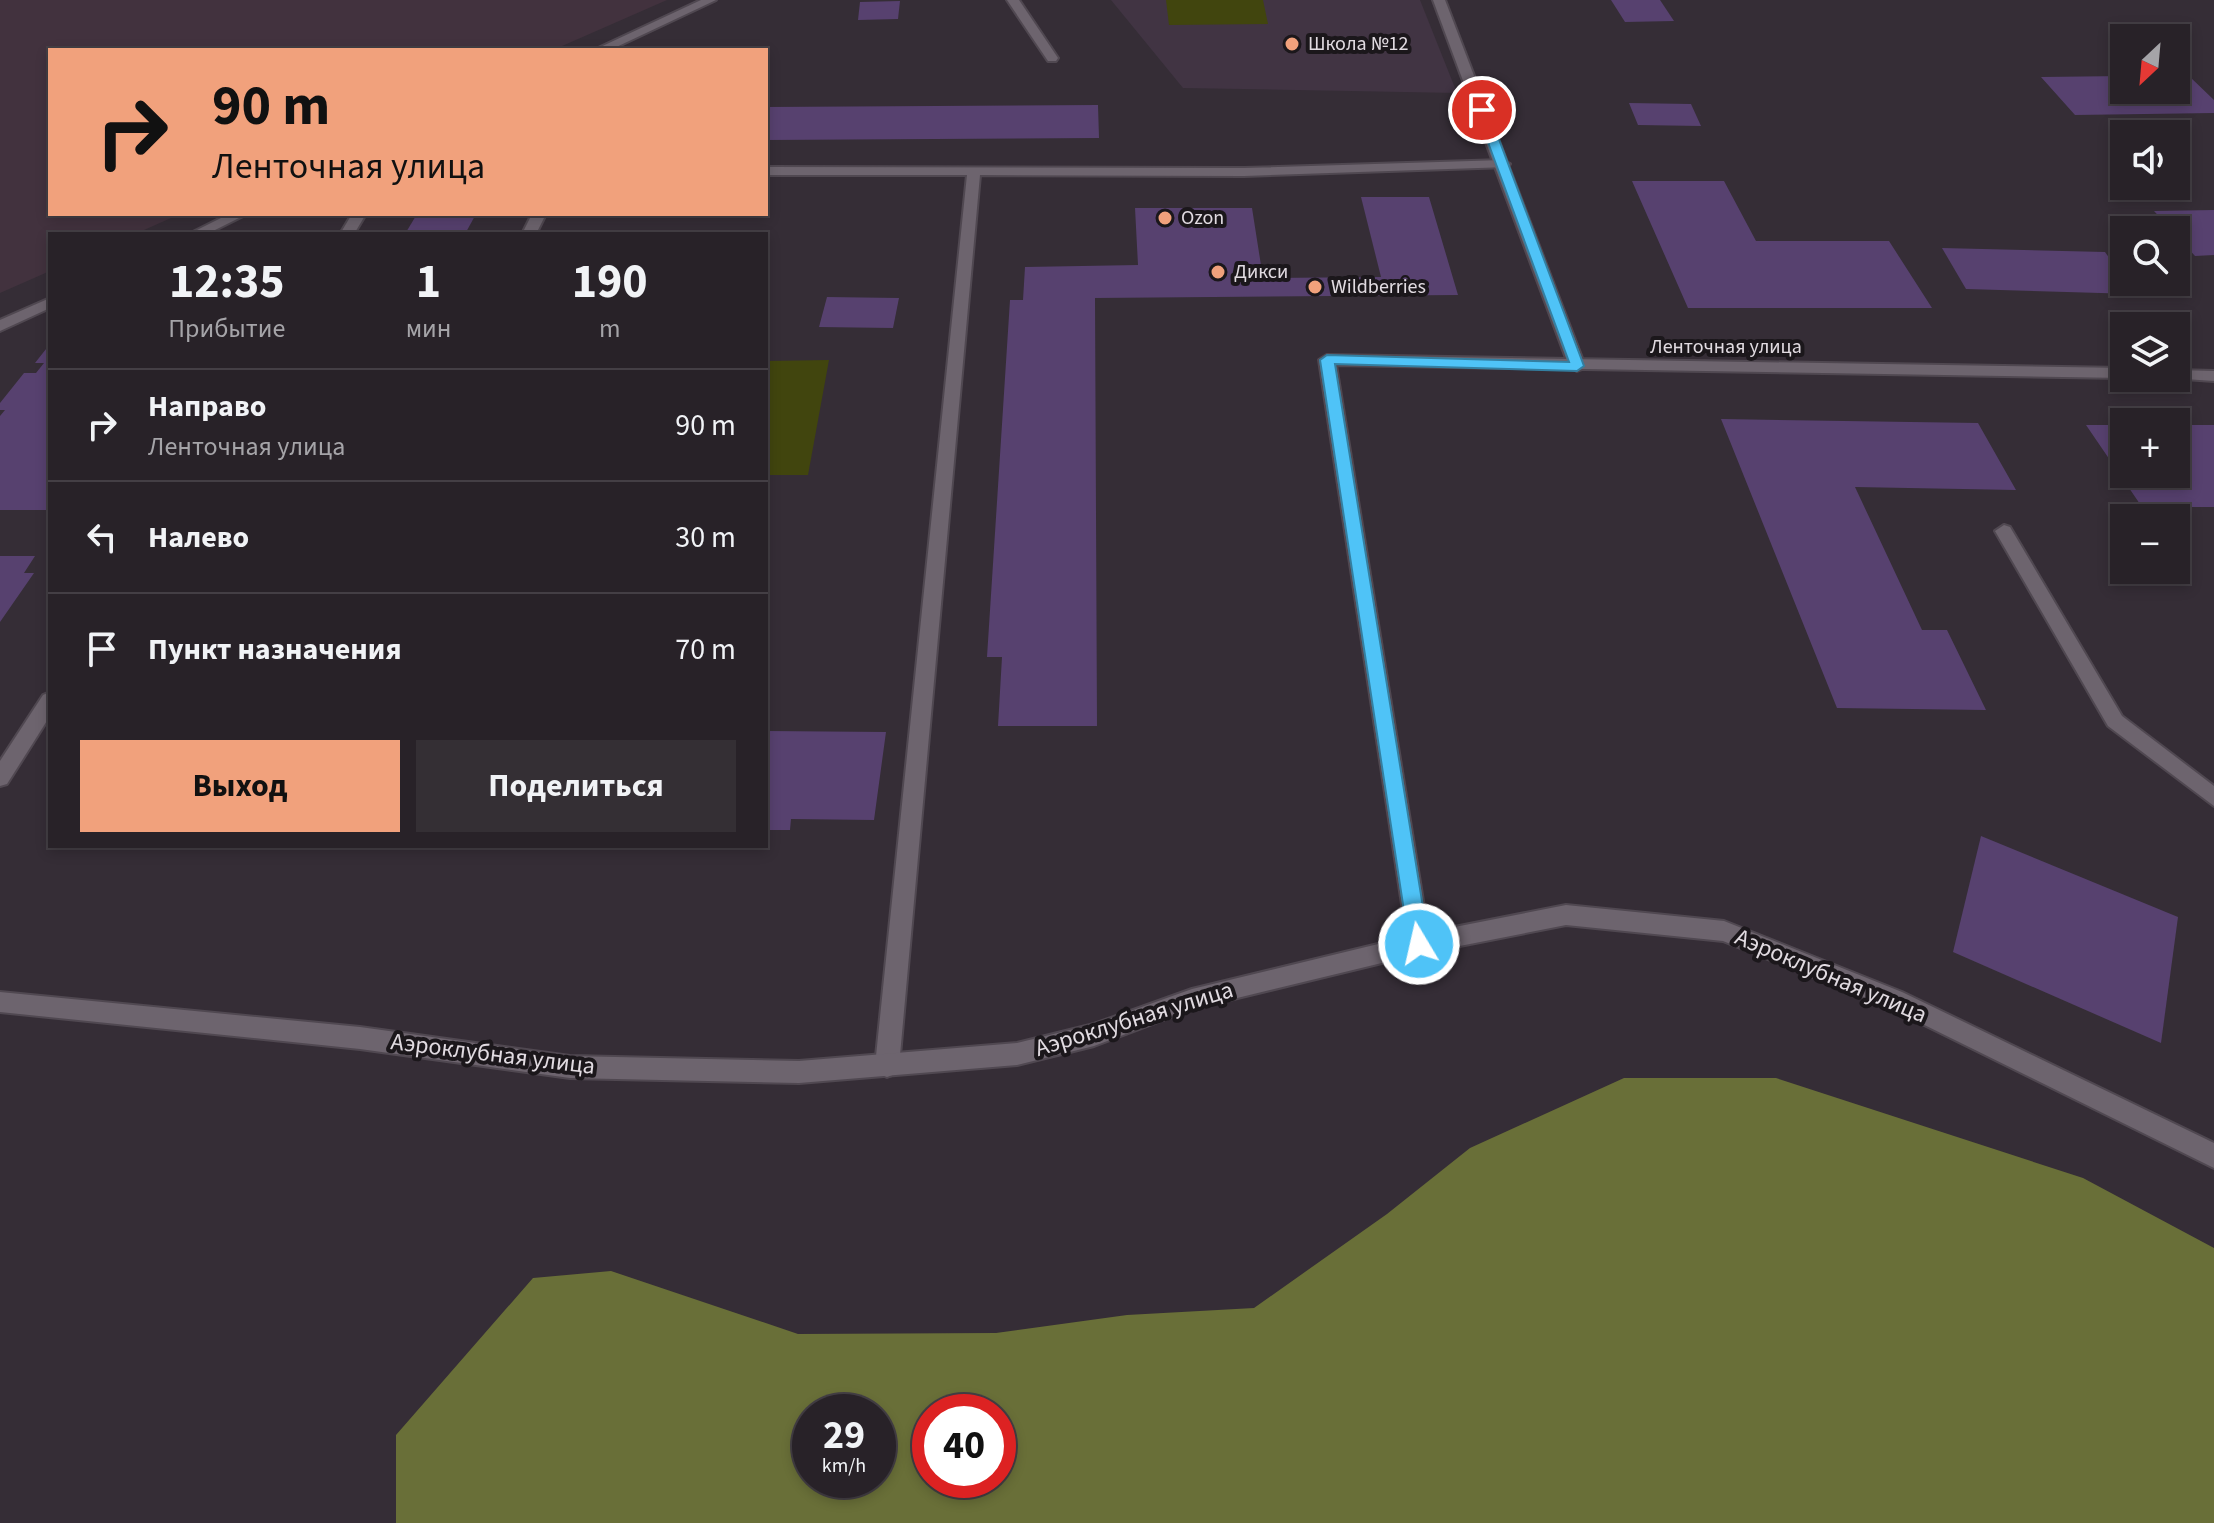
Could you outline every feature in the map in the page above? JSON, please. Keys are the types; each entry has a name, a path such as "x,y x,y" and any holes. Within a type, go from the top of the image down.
{"street":[{"path":"604,48 710,0"},
{"path":"1013,0 1052,58"},
{"path":"1439,0 1577,366"},
{"path":"768,171 1244,172 1503,164"},
{"path":"887,1066 974,171"},
{"path":"200,232 236,216"},
{"path":"0,326 48,303"},
{"name":"Ленточная улица","path":"1419,944 1327,360 2110,373"},
{"path":"2190,375 2214,376"},
{"path":"2004,531 2115,721 2214,798"},
{"path":"0,778 48,703"},
{"name":"Аэроклубная улица","path":"0,1002 360,1038 570,1067 799,1072 1017,1054 1094,1035 1192,999 1419,944 1566,915 1724,931 1894,999 2214,1156"}],"shaded area":[{"path":"0,0 667,0 558,48 48,48 48,216 176,216 140,232 48,232 48,272 0,293"},
{"name":"Школа №12","path":"1111,0 1420,0 1457,93 1183,88"}],"green space":[{"path":"1166,0 1263,0 1268,24 1169,25"},
{"path":"829,360 808,475 768,475 768,361"},
{"path":"1624,1078 1776,1078 2083,1178 2214,1248 2214,1523 396,1523 396,1435 533,1278 611,1271 798,1334 996,1333 1127,1315 1254,1308 1387,1214 1470,1148"}],"building":[{"path":"1611,0 1660,0 1674,21 1625,22"},
{"path":"900,1 898,19 858,20 860,2"},
{"path":"2110,76 2110,104 2190,104 2190,77 2214,100 2214,113 2075,115 2041,77"},
{"path":"1629,103 1691,104 1701,126 1638,125"},
{"path":"1098,105 1099,138 768,140 768,107"},
{"path":"1632,181 1724,181 1756,241 1889,241 1932,308 1688,308"},
{"path":"1361,197 1429,197 1458,295 1095,298 1097,726 998,726 1002,657 987,657 1010,300 1023,300 1025,267 1138,265 1135,208 1252,208 1263,278 1381,277"},
{"path":"2214,210 2214,255 2195,256 2190,250 2190,216 2159,216 2154,211"},
{"path":"416,216 475,216 466,232 406,232"},
{"path":"1942,248 2105,252 2110,259 2110,293 1966,289"},
{"path":"827,297 899,298 893,328 819,327"},
{"path":"48,347 48,510 0,510 0,416 5,410 0,410 0,403 24,373 36,373 44,363 35,363"},
{"path":"1721,419 1978,423 2016,490 1855,487 1922,630 1947,630 1986,710 1837,708"},
{"path":"2086,425 2110,425 2110,460"},
{"path":"2190,425 2214,425 2214,507 2140,504 2129,488 2190,488"},
{"path":"0,556 35,556 24,573 34,573 0,622"},
{"path":"768,731 886,732 874,820 791,819 790,830 768,830"},
{"path":"1981,836 2178,917 2161,1043 1953,952"}],"place":[{"name":"Школа №12","path":"1292,44"},
{"name":"Ozon","path":"1165,218"},
{"name":"Дикси","path":"1218,272"},
{"name":"Wildberries","path":"1315,287"}],"route":[{"path":"1419,944 1327,360 1577,366 1482,110"}]}
